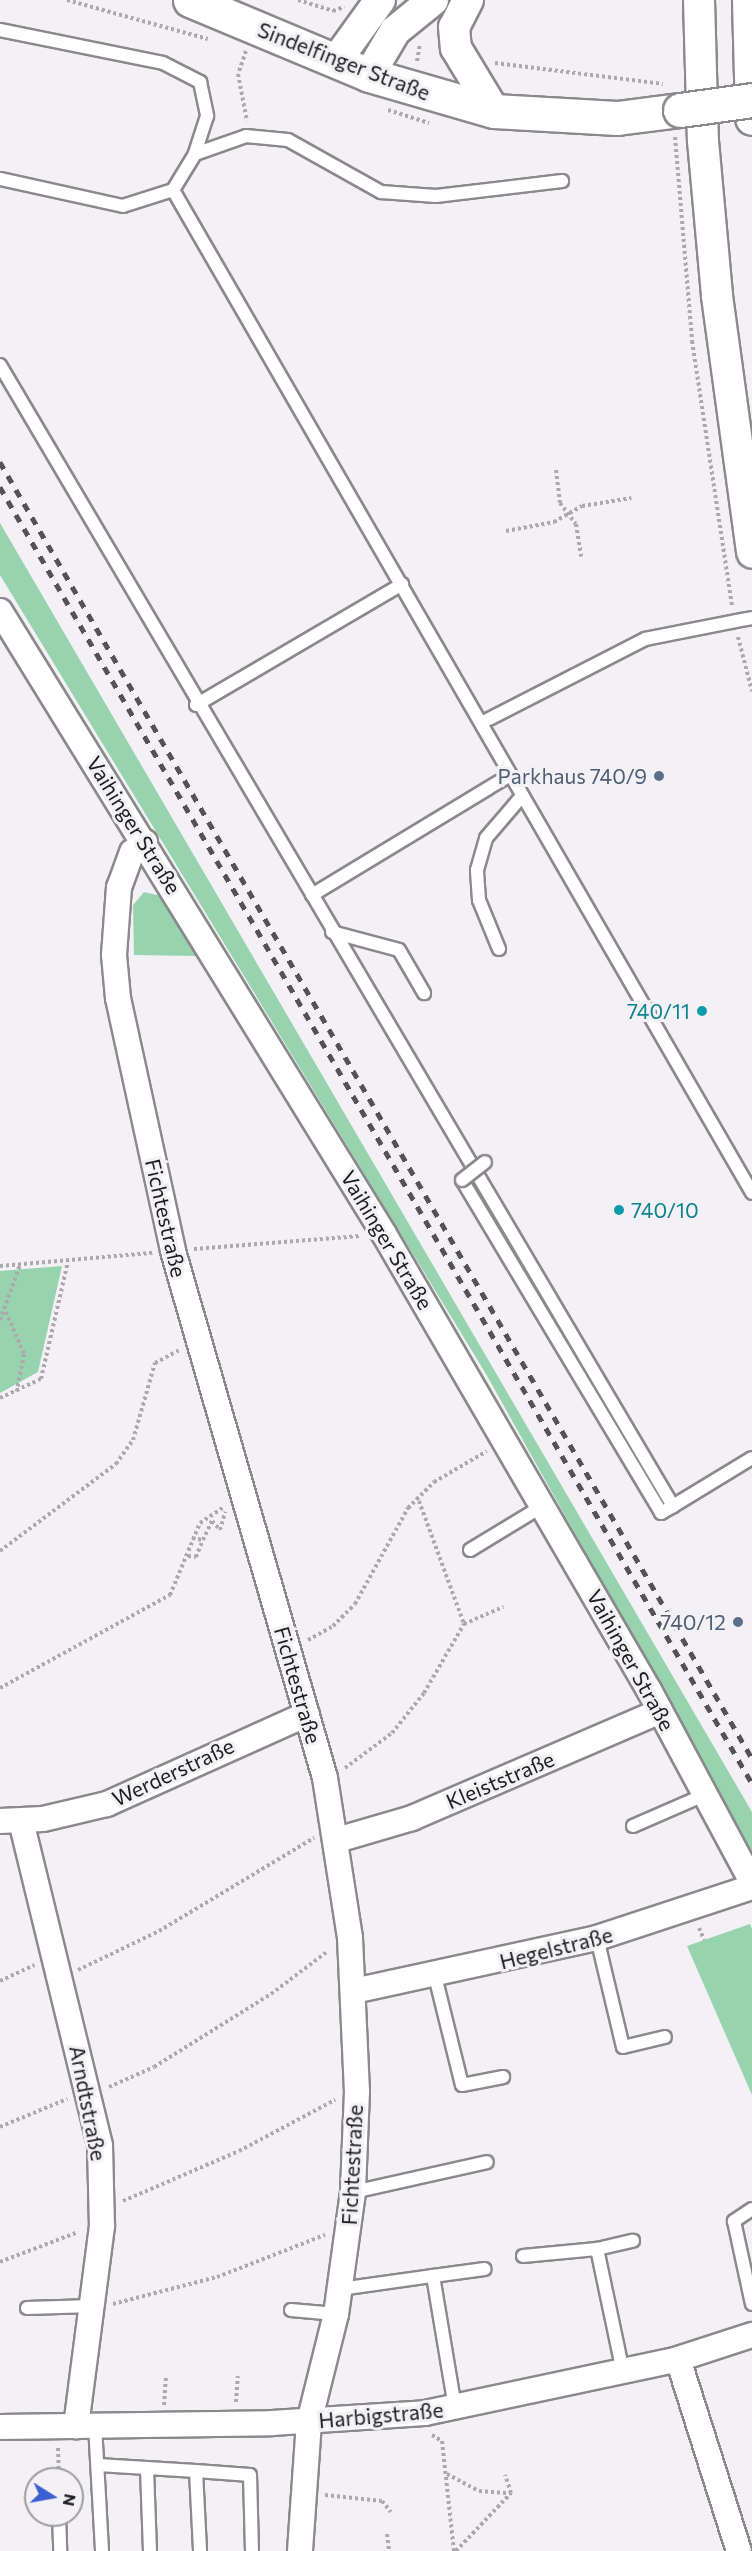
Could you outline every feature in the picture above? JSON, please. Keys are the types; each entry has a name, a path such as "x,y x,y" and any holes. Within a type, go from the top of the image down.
{"main road":[{"name":"Sindelfinger Straße","path":"190,0 369,75 494,111 617,118 678,99 752,100"},
{"path":"749,0 752,118"}],"street":[{"path":"336,61 380,0"},
{"path":"369,75 395,31 433,0"},
{"path":"468,0 454,27 456,48 494,111"},
{"path":"697,6 717,296 752,553"},
{"name":"Vaihinger Straße","path":"0,611 145,842 384,1234 544,1505 660,1711 752,1882"},
{"name":"Fichtestraße","path":"145,842 132,852 119,887 114,955 133,1074 173,1251 241,1502 289,1651 325,1778 337,1840 354,1991 353,2192 336,2314 309,2422 302,2493 300,2551"},
{"name":"Kleiststraße","path":"337,1840 412,1818 660,1711"},
{"name":"Werderstraße","path":"10,1821 144,1790 250,1735 307,1714"},
{"name":"Arndtstraße","path":"10,1821 100,2146 102,2226 95,2306 77,2426"},
{"name":"Hegelstraße","path":"354,1991 435,1977 597,1938 752,1887"},
{"name":"Harbigstraße","path":"0,2427 309,2422 455,2408 678,2359 752,2335"},
{"path":"678,2359 739,2551"}],"lane":[{"path":"0,30 163,63 200,82 207,116 195,153 173,190 123,206 0,179"},
{"path":"195,153 246,136 288,140 381,192 436,196 561,181"},
{"path":"173,190 483,722 510,775 752,1193"},
{"path":"0,365 196,705 312,895 673,1506"},
{"path":"196,705 402,585"},
{"path":"483,722 645,639 752,618"},
{"path":"312,895 510,775"},
{"path":"499,949 479,900 477,870 486,838 522,796"},
{"path":"332,932 399,950 424,993"},
{"path":"485,1162 462,1180 662,1513 752,1458"},
{"path":"470,1550 544,1505"},
{"path":"633,1826 704,1795"},
{"path":"597,1938 622,2048 665,2037"},
{"path":"435,1977 462,2085 503,2077"},
{"path":"353,2192 487,2162"},
{"path":"752,2209 734,2221 752,2304"},
{"path":"523,2256 597,2249 633,2241"},
{"path":"597,2249 623,2372"},
{"path":"340,2289 485,2269"},
{"path":"433,2276 455,2408"},
{"path":"27,2308 95,2306"},
{"path":"291,2310 336,2314"},
{"path":"77,2426 98,2465 102,2551"},
{"path":"98,2465 250,2475 252,2551"},
{"path":"147,2468 150,2551"},
{"path":"196,2471 200,2551"},
{"path":"59,2527 60,2551"}],"path":[{"path":"67,0 214,40"},
{"path":"298,0 333,11 349,4"},
{"path":"236,47 257,55"},
{"path":"246,51 238,74 246,101 246,136"},
{"path":"494,63 678,99"},
{"path":"556,470 560,503 568,514 581,557"},
{"path":"506,531 568,514 582,506 631,498"},
{"path":"734,620 752,691"},
{"path":"0,1266 384,1234"},
{"path":"0,1398 40,1379 47,1364 68,1261"},
{"path":"0,1320 6,1312 20,1265"},
{"path":"6,1312 24,1354 17,1391"},
{"path":"0,1551 116,1464 133,1440 155,1363 174,1352"},
{"path":"289,1651 333,1626 355,1604 401,1517 419,1501 434,1482 506,1441"},
{"path":"419,1501 464,1624"},
{"path":"188,1556 196,1557 212,1521 220,1530 230,1504"},
{"path":"0,1688 143,1614 170,1595 200,1523 218,1510"},
{"path":"192,1538 203,1540"},
{"path":"325,1778 364,1758 392,1733 429,1685 464,1624 503,1607"},
{"path":"88,1965 159,1931 304,1844"},
{"path":"121,2084 271,1994 321,1956"},
{"path":"0,1980 9,1976"},
{"path":"0,2127 50,2105"},
{"path":"138,2196 245,2148 317,2106"},
{"path":"0,2262 84,2230"},
{"path":"136,2301 312,2239"},
{"path":"62,2467 77,2426"},
{"path":"442,2441 455,2551"},
{"path":"447,2474 479,2491 512,2493"},
{"path":"505,2475 512,2493"},
{"path":"302,2493 382,2501 391,2512"},
{"path":"455,2551 512,2493"},
{"path":"387,2534 389,2551"}],"green space":[{"path":"0,523 752,1812 752,1851 486,1374 0,575"},
{"path":"144,892 161,896 197,956 134,955 133,905"},
{"path":"62,1266 38,1372 0,1393 0,1271"},
{"path":"750,1924 752,1929 752,2095 687,1946"}],"railway":[{"path":"0,462 752,1758"},
{"path":"0,487 752,1783"}],"place":[{"name":"Parkhaus 740/9","path":"659,776"},
{"name":"740/11","path":"702,1011"},
{"name":"740/10","path":"619,1210"},
{"name":"740/12","path":"738,1622"}]}
